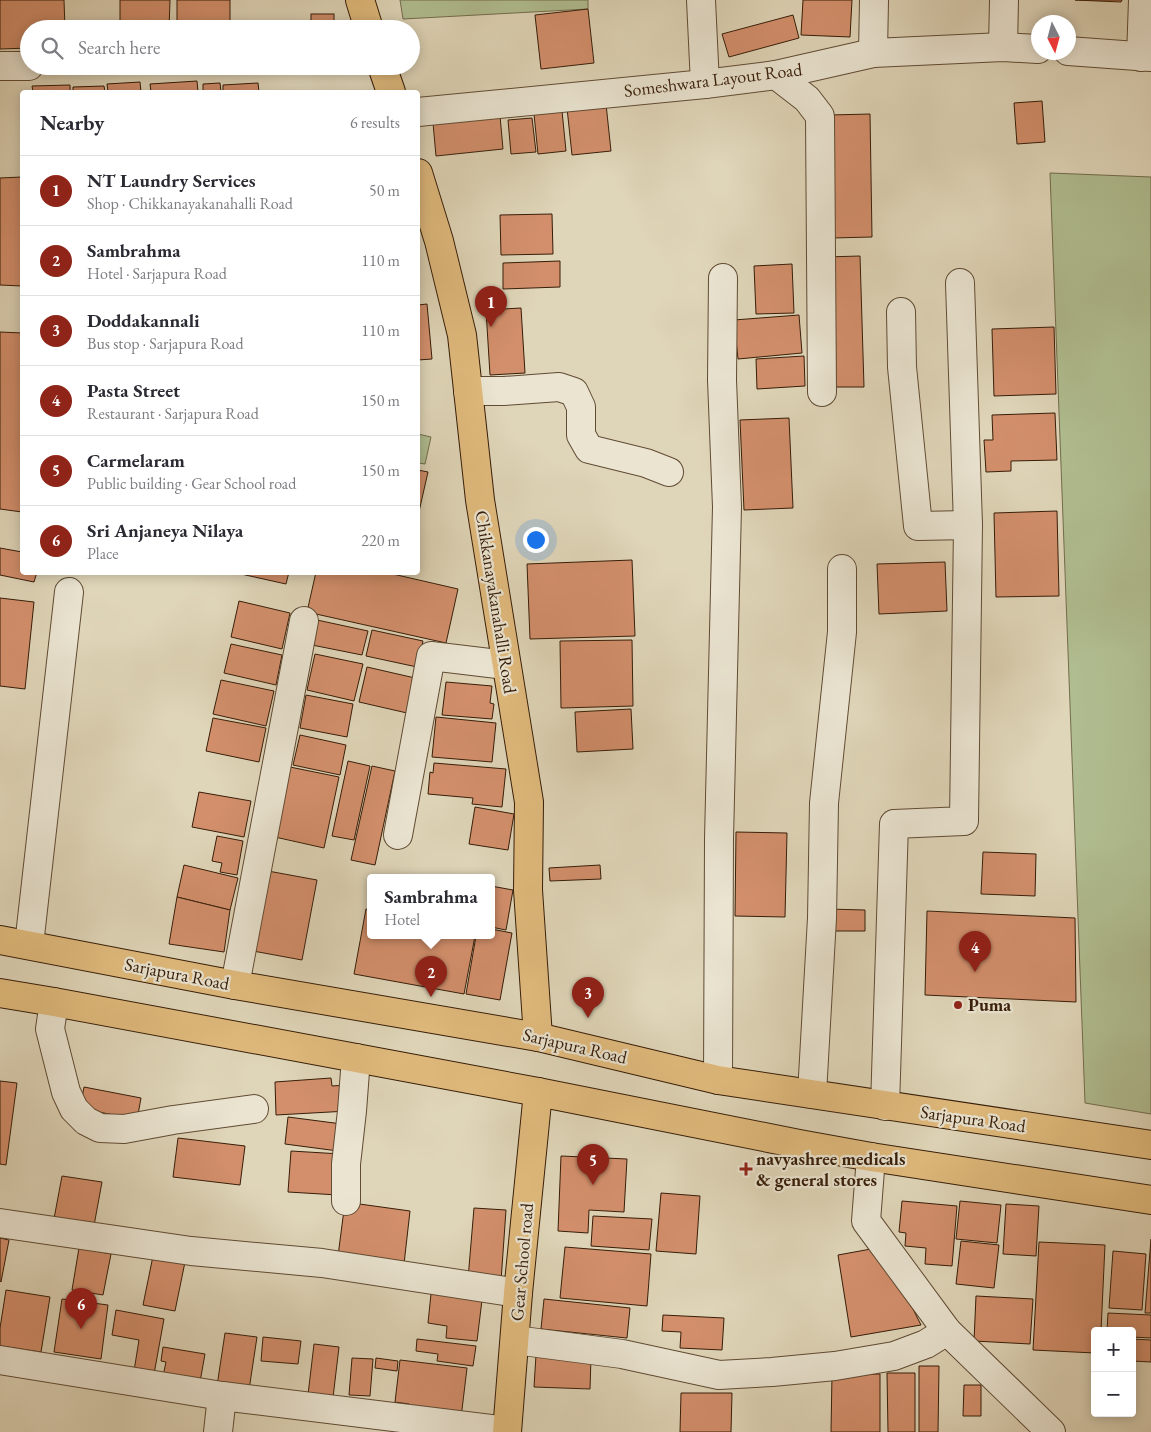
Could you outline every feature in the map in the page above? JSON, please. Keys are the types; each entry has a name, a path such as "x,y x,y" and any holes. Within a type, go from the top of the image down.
{"main road":[{"path":"360,0 366,20"},
{"path":"385,75 390,90"},
{"name":"Chikkanayakanahalli Road","path":"420,179 439,241 462,335 480,500 529,802 528,890 538,1036"},
{"name":"Sarjapura Road","path":"0,940 235,985 538,1036 718,1080 1151,1145"},
{"path":"0,993 538,1092 872,1157 1151,1200"},
{"name":"Gear School road","path":"507,1432 518,1293 538,1092"}],"street":[{"path":"701,0 705,84"},
{"path":"873,53 874,0"},
{"path":"1003,47 1004,0"},
{"path":"1076,52 1146,57 1143,0"},
{"name":"Someshwara Layout Road","path":"420,112 705,84 776,75 873,53 1003,47 1031,49"},
{"path":"0,66 20,66"},
{"path":"776,75 808,99 820,116 822,392"},
{"path":"718,1080 719,839 727,507 722,380 723,278"},
{"path":"885,1106 894,824 964,821 968,525 960,283"},
{"path":"901,312 902,366 918,526 968,525"},
{"path":"468,391 559,388 574,392 581,407 581,435 589,449 646,463 669,472"},
{"path":"812,1094 822,918 824,803 842,632 842,570"},
{"path":"29,945 69,592"},
{"path":"235,985 304,621"},
{"path":"398,835 431,656 506,665"},
{"path":"54,1002 50,1029 66,1092 74,1109 86,1121 100,1128 124,1129 254,1109"},
{"path":"346,1202 346,1164 356,1058"},
{"path":"872,1157 866,1221 947,1331 1051,1432"},
{"path":"0,1223 191,1251 322,1263 518,1293"},
{"path":"515,1340 622,1354 719,1375 772,1372 894,1356 926,1344 947,1331"},
{"path":"0,1360 222,1396 507,1432"},
{"path":"218,1432 222,1396"}],"green space":[{"path":"400,0 588,0 588,9 403,19"},
{"path":"1050,173 1151,177 1151,1114 1085,1103"},
{"path":"420,434 431,437 425,464 420,463"}],"building":[{"path":"0,0 64,0 65,20 20,20 20,48 0,49"},
{"path":"120,0 170,0 169,20 120,20"},
{"path":"177,0 230,0 230,20 177,20"},
{"path":"803,0 852,0 850,37 801,35"},
{"path":"1075,0 1122,0 1121,2"},
{"path":"588,9 594,63 541,69 535,15"},
{"path":"311,14 334,14 334,20 311,20"},
{"path":"793,15 799,38 729,57 722,34"},
{"path":"197,81 198,90 151,90 150,84"},
{"path":"140,82 141,90 108,90 107,84"},
{"path":"220,83 221,90 203,90 203,84"},
{"path":"258,83 259,90 223,90 223,85"},
{"path":"70,85 70,90 33,90 32,86"},
{"path":"104,86 105,90 73,90 73,87"},
{"path":"1042,101 1045,142 1017,144 1014,103"},
{"path":"606,104 611,151 572,155 567,108"},
{"path":"562,111 566,151 538,154 534,114"},
{"path":"870,114 872,237 832,238 830,115"},
{"path":"500,116 503,149 436,156 433,123"},
{"path":"532,118 536,152 511,154 508,120"},
{"path":"20,177 20,286 0,285 0,178"},
{"path":"552,214 553,254 501,255 500,215"},
{"path":"860,256 864,387 828,387 825,257"},
{"path":"560,261 560,287 503,289 503,263"},
{"path":"792,264 794,313 756,314 754,266"},
{"path":"427,304 432,359 420,360 420,305"},
{"path":"521,308 525,373 490,375 486,310"},
{"path":"799,315 802,353 738,359 734,320"},
{"path":"1054,327 1056,394 994,396 992,329"},
{"path":"0,332 20,333 20,512 0,509"},
{"path":"804,356 805,386 757,389 756,359"},
{"path":"1055,413 1057,460 1011,461 1011,471 986,472 984,440 993,440 992,415"},
{"path":"789,418 793,508 744,510 740,420"},
{"path":"420,470 428,472 420,507"},
{"path":"1057,511 1059,596 996,597 994,513"},
{"path":"0,548 20,552 20,575 36,575 34,582 0,575"},
{"path":"632,560 635,636 530,639 527,564"},
{"path":"945,562 947,611 879,614 877,564"},
{"path":"246,575 288,575 286,584"},
{"path":"315,575 397,575 458,589 446,643 307,612"},
{"path":"0,598 34,602 25,689 0,686"},
{"path":"239,601 290,613 282,649 231,637"},
{"path":"317,620 368,631 362,655 312,645"},
{"path":"372,630 423,641 417,667 366,656"},
{"path":"632,640 633,706 561,708 560,641"},
{"path":"231,644 282,655 276,685 224,673"},
{"path":"315,654 363,664 354,701 307,690"},
{"path":"367,667 415,678 407,713 359,702"},
{"path":"221,680 274,691 266,726 213,714"},
{"path":"446,682 492,686 490,703 494,704 492,719 442,715"},
{"path":"306,695 353,704 347,737 300,728"},
{"path":"631,709 633,749 577,752 575,712"},
{"path":"436,717 496,723 492,762 432,757"},
{"path":"213,718 266,728 259,762 206,751"},
{"path":"300,735 346,745 340,775 293,765"},
{"path":"348,761 370,766 354,840 332,836"},
{"path":"434,763 506,769 502,807 472,804 473,798 428,794 430,772 433,773"},
{"path":"372,766 395,771 375,865 351,860"},
{"path":"290,767 339,777 324,848 275,837"},
{"path":"199,792 251,801 244,837 192,827"},
{"path":"475,807 514,814 508,850 469,844"},
{"path":"736,832 787,833 785,917 735,916"},
{"path":"217,836 243,841 237,875 220,872 222,863 212,861"},
{"path":"983,852 1036,854 1035,896 981,894"},
{"path":"184,865 238,878 230,910 177,897"},
{"path":"600,865 601,879 550,881 549,868"},
{"path":"268,871 317,880 302,960 253,951"},
{"path":"495,887 513,890 506,930 495,928"},
{"path":"177,897 230,910 224,952 169,944"},
{"path":"366,909 367,939 474,939 464,994 354,974"},
{"path":"827,909 865,910 865,931 827,931"},
{"path":"927,911 1075,918 1076,1002 925,995"},
{"path":"495,930 512,933 500,1000 466,994 475,939 495,939"},
{"path":"331,1078 332,1086 347,1085 348,1111 276,1115 275,1082"},
{"path":"0,1081 17,1083 6,1165 0,1164"},
{"path":"84,1087 141,1098 137,1120 80,1108"},
{"path":"288,1117 342,1124 338,1151 285,1144"},
{"path":"178,1138 245,1146 240,1185 173,1177"},
{"path":"291,1151 341,1154 338,1195 288,1192"},
{"path":"561,1156 627,1159 624,1212 589,1210 588,1233 558,1231"},
{"path":"62,1176 102,1182 93,1231 53,1224"},
{"path":"661,1193 700,1196 696,1254 656,1251"},
{"path":"902,1201 957,1206 952,1266 925,1264 926,1248 905,1246 906,1233 899,1232"},
{"path":"960,1201 1001,1205 997,1243 956,1239"},
{"path":"345,1202 410,1211 404,1264 338,1256"},
{"path":"1006,1204 1039,1206 1036,1256 1003,1254"},
{"path":"474,1208 506,1210 501,1281 468,1279"},
{"path":"593,1216 652,1219 649,1250 591,1246"},
{"path":"0,1238 9,1240 1,1282 0,1281"},
{"path":"1151,1239 1151,1313 1145,1313"},
{"path":"961,1241 999,1245 994,1288 956,1284"},
{"path":"1039,1242 1105,1245 1101,1327 1091,1327 1091,1353 1033,1350"},
{"path":"565,1247 651,1254 647,1306 560,1298"},
{"path":"79,1248 111,1254 103,1295 72,1290"},
{"path":"871,1249 899,1281 921,1325 851,1337 838,1255"},
{"path":"1113,1251 1146,1254 1142,1310 1109,1308"},
{"path":"153,1256 185,1262 175,1311 143,1305"},
{"path":"6,1290 50,1297 41,1352 0,1346 0,1328"},
{"path":"431,1294 482,1300 477,1341 446,1338 447,1326 428,1323"},
{"path":"976,1296 1033,1299 1030,1344 974,1341"},
{"path":"62,1299 108,1305 101,1359 54,1352"},
{"path":"544,1299 630,1308 627,1338 541,1329"},
{"path":"116,1310 164,1319 154,1374 134,1371 139,1340 112,1335"},
{"path":"1108,1313 1151,1315 1151,1338 1136,1337 1136,1327 1107,1327"},
{"path":"663,1315 724,1318 722,1350 680,1348 681,1332 662,1331"},
{"path":"225,1333 257,1337 249,1390 217,1386"},
{"path":"263,1337 301,1341 298,1364 261,1361"},
{"path":"417,1339 476,1346 473,1366 437,1361 438,1354 416,1351"},
{"path":"1136,1339 1151,1340 1151,1362 1136,1361"},
{"path":"314,1344 339,1347 332,1406 307,1403"},
{"path":"163,1347 205,1354 200,1382 163,1376 166,1362 161,1361"},
{"path":"536,1355 591,1357 590,1389 534,1387"},
{"path":"352,1358 373,1359 370,1396 349,1395"},
{"path":"376,1358 398,1361 397,1371 375,1368"},
{"path":"400,1360 467,1368 461,1418 407,1411 409,1404 395,1402"},
{"path":"919,1366 939,1366 938,1432 919,1432"},
{"path":"887,1373 915,1373 915,1432 888,1432"},
{"path":"832,1374 880,1374 880,1432 831,1432"},
{"path":"964,1385 981,1385 981,1416 963,1416"},
{"path":"681,1393 732,1393 731,1432 680,1432"}],"place":[{"name":"NT Laundry Services","path":"491,327"},
{"name":"Pasta Street","path":"975,972"},
{"name":"Sambrahma","path":"431,997"},
{"name":"Puma","path":"958,1005"},
{"name":"Doddakannali","path":"588,1018"},
{"name":"navyashree medicals & general stores","path":"746,1169"},
{"name":"Carmelaram","path":"593,1185"},
{"name":"Sri Anjaneya Nilaya","path":"81,1329"}]}
